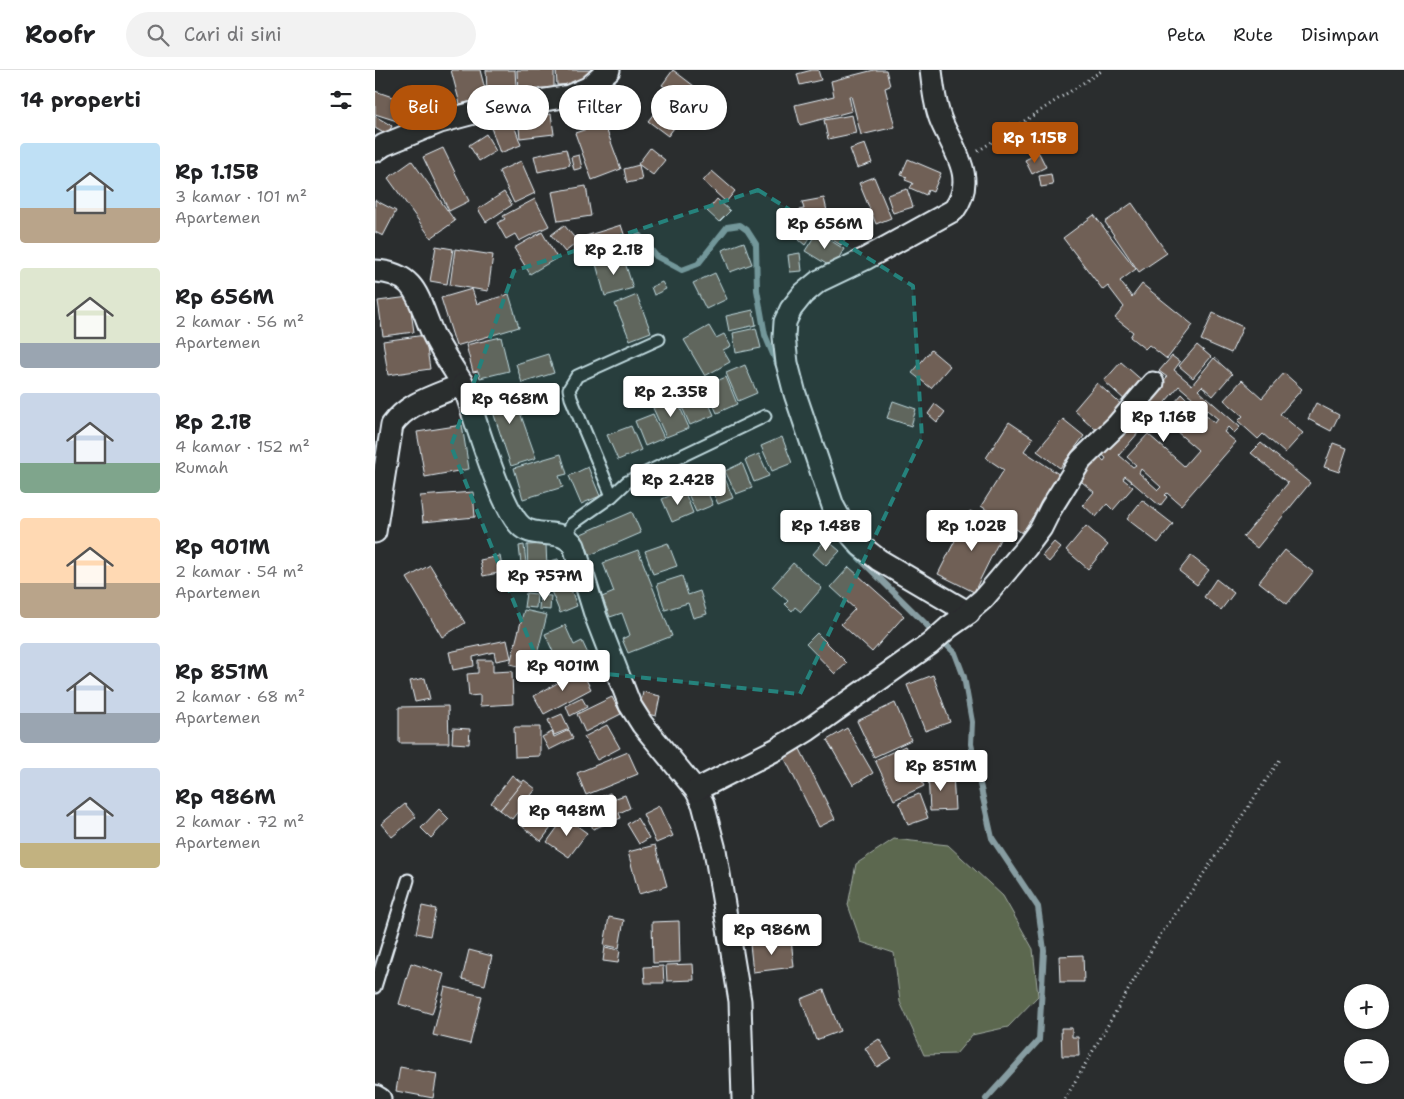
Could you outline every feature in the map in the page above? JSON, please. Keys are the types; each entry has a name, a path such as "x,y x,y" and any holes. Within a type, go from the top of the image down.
{"street":[{"path":"375,151 384,145 440,122 485,110 569,96 588,88 609,70"},
{"path":"931,70 942,122 960,162 964,181 964,193 954,210 865,259 819,281 803,294 791,309 785,322 784,337 787,363 795,394 833,506 845,528 861,546 879,560 969,613"},
{"path":"375,271 389,272 403,278 414,289 433,335 463,384 505,501 515,520 530,531 565,537 571,540 596,617 630,705 642,724 696,790 703,804 715,850 740,1001 743,1099"},
{"path":"696,790 777,749 808,730 930,644 969,613 1027,548 1081,460 1117,425 1153,383"},
{"path":"375,532 392,425 407,408 463,384"},
{"path":"375,1096 380,1099"}],"lane":[{"path":"612,496 569,389 577,376 659,339"},
{"path":"565,537 572,524 612,496 627,482 765,416"},
{"path":"375,987 408,880"}],"path":[{"path":"960,162 1103,70"},
{"path":"1065,1099 1159,937 1281,758"}],"highlighted area":[{"path":"758,190 913,286 922,438 800,694 540,667 451,446 514,271"}],"green space":[{"path":"894,839 948,845 1003,896 1033,949 1038,996 1008,1027 972,1035 956,1054 924,1055 900,1002 894,953 861,942 848,905 856,864"}],"building":[{"path":"451,70 480,70 484,85 467,85 467,102 460,104 457,85 455,85"},
{"path":"486,70 515,70 516,85 487,85"},
{"path":"517,70 554,70 554,88 549,88 549,85 518,85"},
{"path":"556,70 591,70 592,84 557,85"},
{"path":"673,70 693,85 662,85"},
{"path":"818,70 821,80 800,85 797,74"},
{"path":"874,70 886,70 890,86 885,88 895,127 861,135 851,96 849,96 852,111 800,125 795,105 834,96 831,81"},
{"path":"375,91 390,96 390,119 375,114"},
{"path":"549,114 551,114 554,134 520,138 519,130 549,130"},
{"path":"852,115 856,133 828,139 824,120"},
{"path":"375,116 390,125 387,135 375,128"},
{"path":"492,130 516,130 521,145 500,153"},
{"path":"584,130 607,130 621,169 592,180 575,133"},
{"path":"660,130 672,130 668,136"},
{"path":"486,134 496,151 479,161 469,145"},
{"path":"865,144 872,163 857,168 850,149"},
{"path":"443,148 469,201 449,211 423,157"},
{"path":"650,148 665,160 653,175 638,164"},
{"path":"566,149 570,165 538,172 534,156"},
{"path":"1039,153 1046,167 1032,174 1025,160"},
{"path":"579,155 582,168 574,170 571,157"},
{"path":"908,159 941,173 933,192 928,190 926,195 910,188 913,183 905,180 907,177 901,175"},
{"path":"412,161 455,221 431,238 388,178"},
{"path":"521,161 535,193 514,203 499,171"},
{"path":"639,165 642,180 627,183 624,169"},
{"path":"712,171 735,191 726,202 703,181"},
{"path":"1051,174 1053,185 1041,187 1039,176"},
{"path":"874,177 891,218 876,224 859,183"},
{"path":"586,186 591,216 558,221 552,192"},
{"path":"907,189 913,207 893,213 887,195"},
{"path":"504,192 512,205 486,222 478,209"},
{"path":"824,198 827,211 813,214 814,219 801,221 799,210 804,209 802,202"},
{"path":"535,199 549,226 519,241 515,234 506,239 497,223 505,219 503,216"},
{"path":"717,199 730,211 719,222 707,211"},
{"path":"375,200 396,211 383,236 375,232"},
{"path":"1132,203 1167,253 1139,272 1105,222"},
{"path":"830,210 854,225 841,245 818,231"},
{"path":"1094,215 1136,269 1120,281 1132,297 1142,284 1193,325 1167,359 1149,345 1145,349 1130,337 1133,332 1115,318 1124,307 1108,286 1103,290 1063,238"},
{"path":"564,225 578,242 565,252 551,235"},
{"path":"621,225 627,243 592,254 586,236"},
{"path":"806,230 812,235 805,245 799,240"},
{"path":"542,232 557,258 530,274 514,248"},
{"path":"817,232 844,249 833,268 805,251"},
{"path":"744,242 752,264 730,272 722,250"},
{"path":"436,246 453,249 447,284 430,281"},
{"path":"455,249 493,255 488,291 450,285"},
{"path":"800,253 802,271 790,272 788,255"},
{"path":"623,256 633,288 605,296 596,264"},
{"path":"715,273 727,299 706,309 693,283"},
{"path":"662,282 666,289 654,295 651,287"},
{"path":"472,289 477,304 509,294 519,327 456,346 441,298"},
{"path":"637,295 651,332 630,340 615,304"},
{"path":"409,297 414,332 383,336 378,301"},
{"path":"753,310 756,325 729,331 726,316"},
{"path":"1213,313 1243,327 1231,353 1201,340"},
{"path":"709,326 716,338 724,334 731,346 723,350 730,362 705,376 684,340"},
{"path":"756,328 761,348 736,353 733,333"},
{"path":"425,335 430,369 388,375 383,341"},
{"path":"501,337 509,371 480,378 478,371 473,372 466,345"},
{"path":"1197,345 1211,357 1193,378 1179,366"},
{"path":"931,350 950,366 931,388 912,373"},
{"path":"548,354 554,373 522,383 516,364"},
{"path":"1172,356 1180,362 1174,370 1192,385 1214,358 1232,374 1213,396 1202,386 1198,390 1240,427 1234,433 1228,427 1224,432 1236,442 1181,505 1167,493 1165,495 1167,497 1160,506 1125,476 1123,479 1133,487 1113,510 1107,504 1096,517 1083,505 1094,492 1076,477 1096,454 1104,461 1106,458 1098,451 1108,445 1167,377 1159,371","holes":["1179,386 1193,398 1190,402 1182,394 1161,418 1198,450 1184,466 1148,434 1127,457 1136,465 1133,467 1119,455","1207,410 1218,419 1215,423 1204,414","1141,469 1161,487 1158,490 1139,473"]},
{"path":"1121,362 1145,383 1127,402 1104,381"},
{"path":"745,365 757,393 738,401 726,373"},
{"path":"1284,373 1302,389 1280,414 1303,433 1285,453 1263,434 1258,439 1238,421 1243,416 1224,400 1242,380 1262,398"},
{"path":"726,377 737,404 717,413 705,386"},
{"path":"1097,383 1125,408 1102,435 1074,410"},
{"path":"513,387 536,458 511,466 493,412 487,414 481,397"},
{"path":"702,388 714,415 690,425 678,398"},
{"path":"676,398 689,428 666,437 653,408"},
{"path":"893,401 916,409 911,426 887,418"},
{"path":"1316,403 1339,415 1331,431 1308,419"},
{"path":"935,404 945,412 937,422 928,414"},
{"path":"653,414 664,438 645,446 635,421"},
{"path":"1063,419 1084,436 1060,468 1037,451"},
{"path":"1009,422 1033,438 1024,451 1060,475 1022,533 981,506 1004,470 986,458"},
{"path":"462,425 469,469 425,477 417,432"},
{"path":"631,426 641,450 618,460 607,435"},
{"path":"782,437 792,463 772,471 761,446"},
{"path":"1261,443 1310,483 1257,548 1243,537 1288,483 1251,453"},
{"path":"1333,443 1347,448 1339,472 1324,467"},
{"path":"561,454 567,474 559,476 563,487 523,499 514,468"},
{"path":"759,454 769,476 754,482 745,460"},
{"path":"742,463 752,488 736,494 725,471"},
{"path":"588,467 600,496 581,504 569,476"},
{"path":"722,471 733,498 718,504 706,477"},
{"path":"703,482 713,505 696,512 686,489"},
{"path":"684,490 693,513 672,522 662,499"},
{"path":"473,492 475,517 423,522 420,496"},
{"path":"1142,500 1173,524 1158,543 1127,519"},
{"path":"970,511 1005,529 974,592 938,574"},
{"path":"632,512 641,533 590,555 581,534"},
{"path":"1086,526 1108,545 1088,569 1066,550"},
{"path":"826,539 840,551 826,566 813,554"},
{"path":"1054,542 1061,548 1049,562 1042,556"},
{"path":"668,543 677,566 653,574 645,551"},
{"path":"546,544 547,569 528,570 527,545"},
{"path":"524,545 526,563 521,564 519,546"},
{"path":"638,550 672,636 628,653 622,639 630,635 622,613 610,617 602,597 614,592 603,563"},
{"path":"1285,550 1313,572 1287,604 1259,582"},
{"path":"500,556 503,572 483,576 480,560"},
{"path":"1191,556 1209,570 1197,585 1179,571"},
{"path":"558,559 565,581 536,590 532,578 550,573 547,562"},
{"path":"793,563 822,588 801,612 795,607 792,611 785,604 788,601 772,587"},
{"path":"520,564 524,581 508,585 504,568"},
{"path":"430,565 465,623 442,637 407,578"},
{"path":"849,567 904,616 872,652 841,624 855,609 831,587"},
{"path":"682,576 688,595 700,591 707,614 693,618 688,603 665,610 657,584"},
{"path":"1216,579 1234,593 1221,610 1204,597"},
{"path":"569,584 577,606 560,613 551,591"},
{"path":"526,593 537,594 536,608 524,607"},
{"path":"540,595 551,596 550,610 539,609"},
{"path":"524,610 547,615 533,670 510,664"},
{"path":"565,625 574,645 582,641 589,656 550,675 542,659 554,654 545,634"},
{"path":"817,633 847,663 835,674 806,644"},
{"path":"507,640 511,658 496,661 494,652 473,657 474,666 453,670 449,652"},
{"path":"478,660 493,660 493,672 512,671 513,704 480,706 480,695 469,696 467,674 478,673"},
{"path":"581,670 591,689 544,714 534,696"},
{"path":"933,675 950,722 925,731 907,685"},
{"path":"425,678 430,699 415,702 410,681"},
{"path":"643,692 660,696 656,716 639,712"},
{"path":"612,697 621,714 585,732 577,714"},
{"path":"582,698 587,707 570,716 566,706"},
{"path":"895,703 911,740 874,757 857,721"},
{"path":"448,706 449,743 399,743 399,707"},
{"path":"562,714 569,729 554,735 548,720"},
{"path":"607,725 620,748 597,760 584,737"},
{"path":"514,727 540,727 540,756 515,757"},
{"path":"453,728 470,729 469,744 452,743"},
{"path":"847,728 873,773 853,785 827,740"},
{"path":"569,730 573,738 549,750 542,737 552,732 554,737"},
{"path":"797,743 835,819 819,827 781,751"},
{"path":"905,746 924,786 894,800 875,760"},
{"path":"628,752 638,774 586,795 577,773"},
{"path":"953,772 955,810 930,811 928,773"},
{"path":"512,775 522,783 500,810 491,803"},
{"path":"524,780 536,789 512,819 500,810"},
{"path":"610,793 613,799 625,795 630,808 619,813 621,818 593,829 583,804"},
{"path":"919,794 928,818 908,825 899,802"},
{"path":"533,803 557,820 541,841 518,823"},
{"path":"405,804 416,817 392,837 381,824"},
{"path":"659,806 673,836 656,843 643,814"},
{"path":"439,809 449,819 431,838 421,828"},
{"path":"565,817 587,833 569,857 547,842"},
{"path":"637,818 649,838 639,844 627,824"},
{"path":"655,845 667,886 639,894 628,852"},
{"path":"422,906 436,909 430,936 416,933"},
{"path":"609,917 624,920 619,948 604,945"},
{"path":"679,921 680,962 653,963 652,922"},
{"path":"791,939 794,967 753,972 750,944"},
{"path":"605,947 620,950 618,963 603,961"},
{"path":"469,950 492,956 485,985 462,979"},
{"path":"1083,955 1084,982 1060,982 1059,956"},
{"path":"411,963 444,974 432,1014 399,1004"},
{"path":"693,964 694,980 667,981 666,965"},
{"path":"663,966 664,983 645,983 644,967"},
{"path":"445,987 482,996 470,1044 433,1035"},
{"path":"824,990 840,1031 816,1040 801,999"},
{"path":"1061,1028 1072,1028 1072,1037 1078,1037 1079,1056 1062,1056"},
{"path":"879,1039 891,1058 877,1067 865,1048"},
{"path":"400,1067 437,1074 433,1098 396,1091"}],"waterway":[{"path":"638,234 656,256 682,270 698,264 727,227 740,225 747,230 756,244 757,290 765,335 778,366"},
{"path":"852,551 955,653 964,677 972,722 971,744 992,838 1038,907 1044,950 1039,1040 986,1099"}]}
